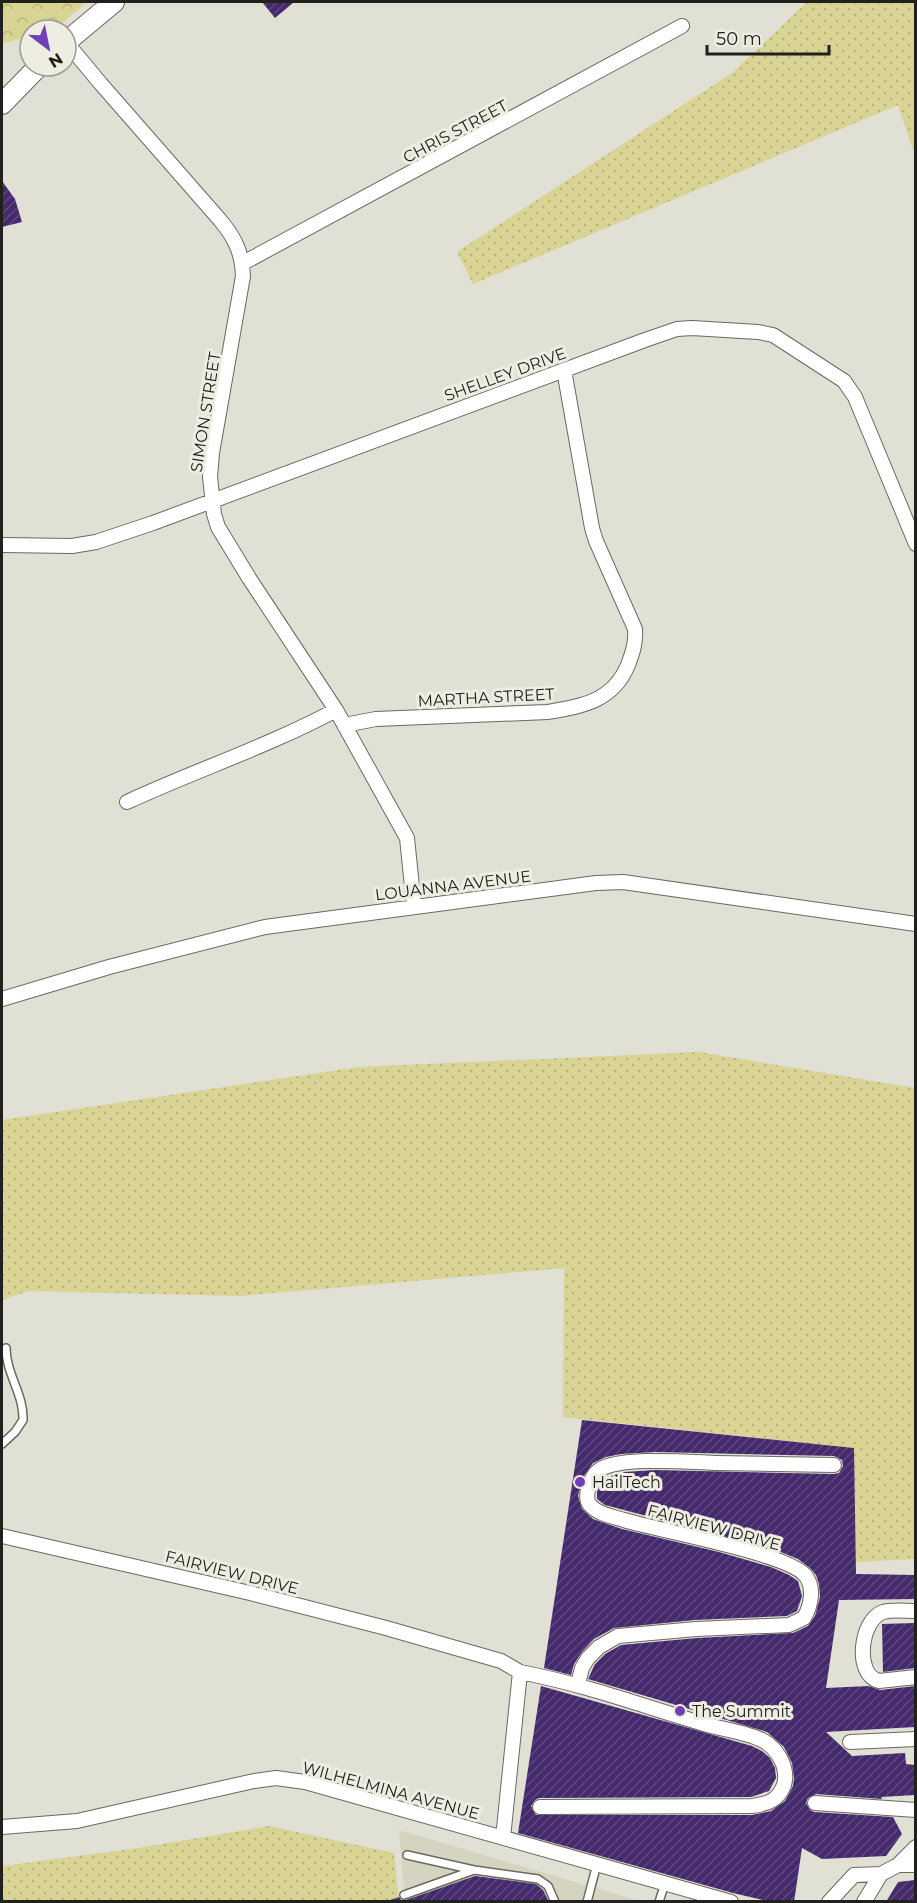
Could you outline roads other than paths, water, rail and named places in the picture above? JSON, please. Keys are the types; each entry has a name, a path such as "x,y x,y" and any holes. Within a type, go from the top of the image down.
{"street":[{"path":"78,32 114,2"},
{"name":"CHRIS STREET","path":"243,263 682,26"},
{"name":"SIMON STREET","path":"78,56 233,236 240,249 243,263 241,292 212,453 210,477 218,527 336,710 407,838 414,906"},
{"path":"2,91 21,78"},
{"path":"2,104 27,78"},
{"name":"SHELLEY DRIVE","path":"2,545 72,546 96,542 677,329 720,329 773,335 830,371 849,387 915,544"},
{"name":"MARTHA STREET","path":"344,725 376,719 548,712 571,708 605,696 625,672 634,652 635,628 596,542 592,528 564,370"},
{"path":"127,802 181,777 296,731 336,710"},
{"name":"LOUANNA AVENUE","path":"2,999 109,967 265,927 596,883 623,882 913,920"},
{"name":"FAIRVIEW DRIVE","path":"578,1684 582,1668 588,1658 599,1647 618,1636 696,1629 789,1625 804,1618 811,1599 809,1581 804,1574 789,1563 746,1550 650,1528 602,1513 591,1507 588,1501 588,1491 592,1477 599,1470 620,1464 666,1462 834,1465"},
{"name":"FAIRVIEW DRIVE","path":"2,1536 249,1593 386,1628 501,1661 520,1672 578,1684 706,1725 761,1739 775,1750 783,1763 784,1784 779,1796 769,1803 752,1806 540,1807"},
{"path":"915,1611 882,1612 869,1622 865,1632 863,1658 868,1675 873,1680 915,1677"},
{"path":"503,1838 520,1672"},
{"path":"850,1742 915,1739"},
{"name":"WILHELMINA AVENUE","path":"2,1827 77,1821 254,1780 276,1778 305,1782 731,1902"},
{"path":"815,1803 915,1810"},
{"path":"829,1902 854,1875 881,1874 898,1865 915,1847"},
{"path":"898,1865 915,1865"},
{"path":"864,1902 881,1874"}],"lane":[{"path":"2,1444 21,1424 23,1414 19,1392 7,1366 6,1348"},
{"path":"407,1855 474,1870 538,1879 548,1886 555,1902"},
{"path":"587,1902 597,1864"},
{"path":"404,1894 474,1870"},
{"path":"659,1902 664,1883"}],"place":[{"name":"HailTech","path":"580,1482"},
{"name":"The Summit","path":"680,1711"}]}
